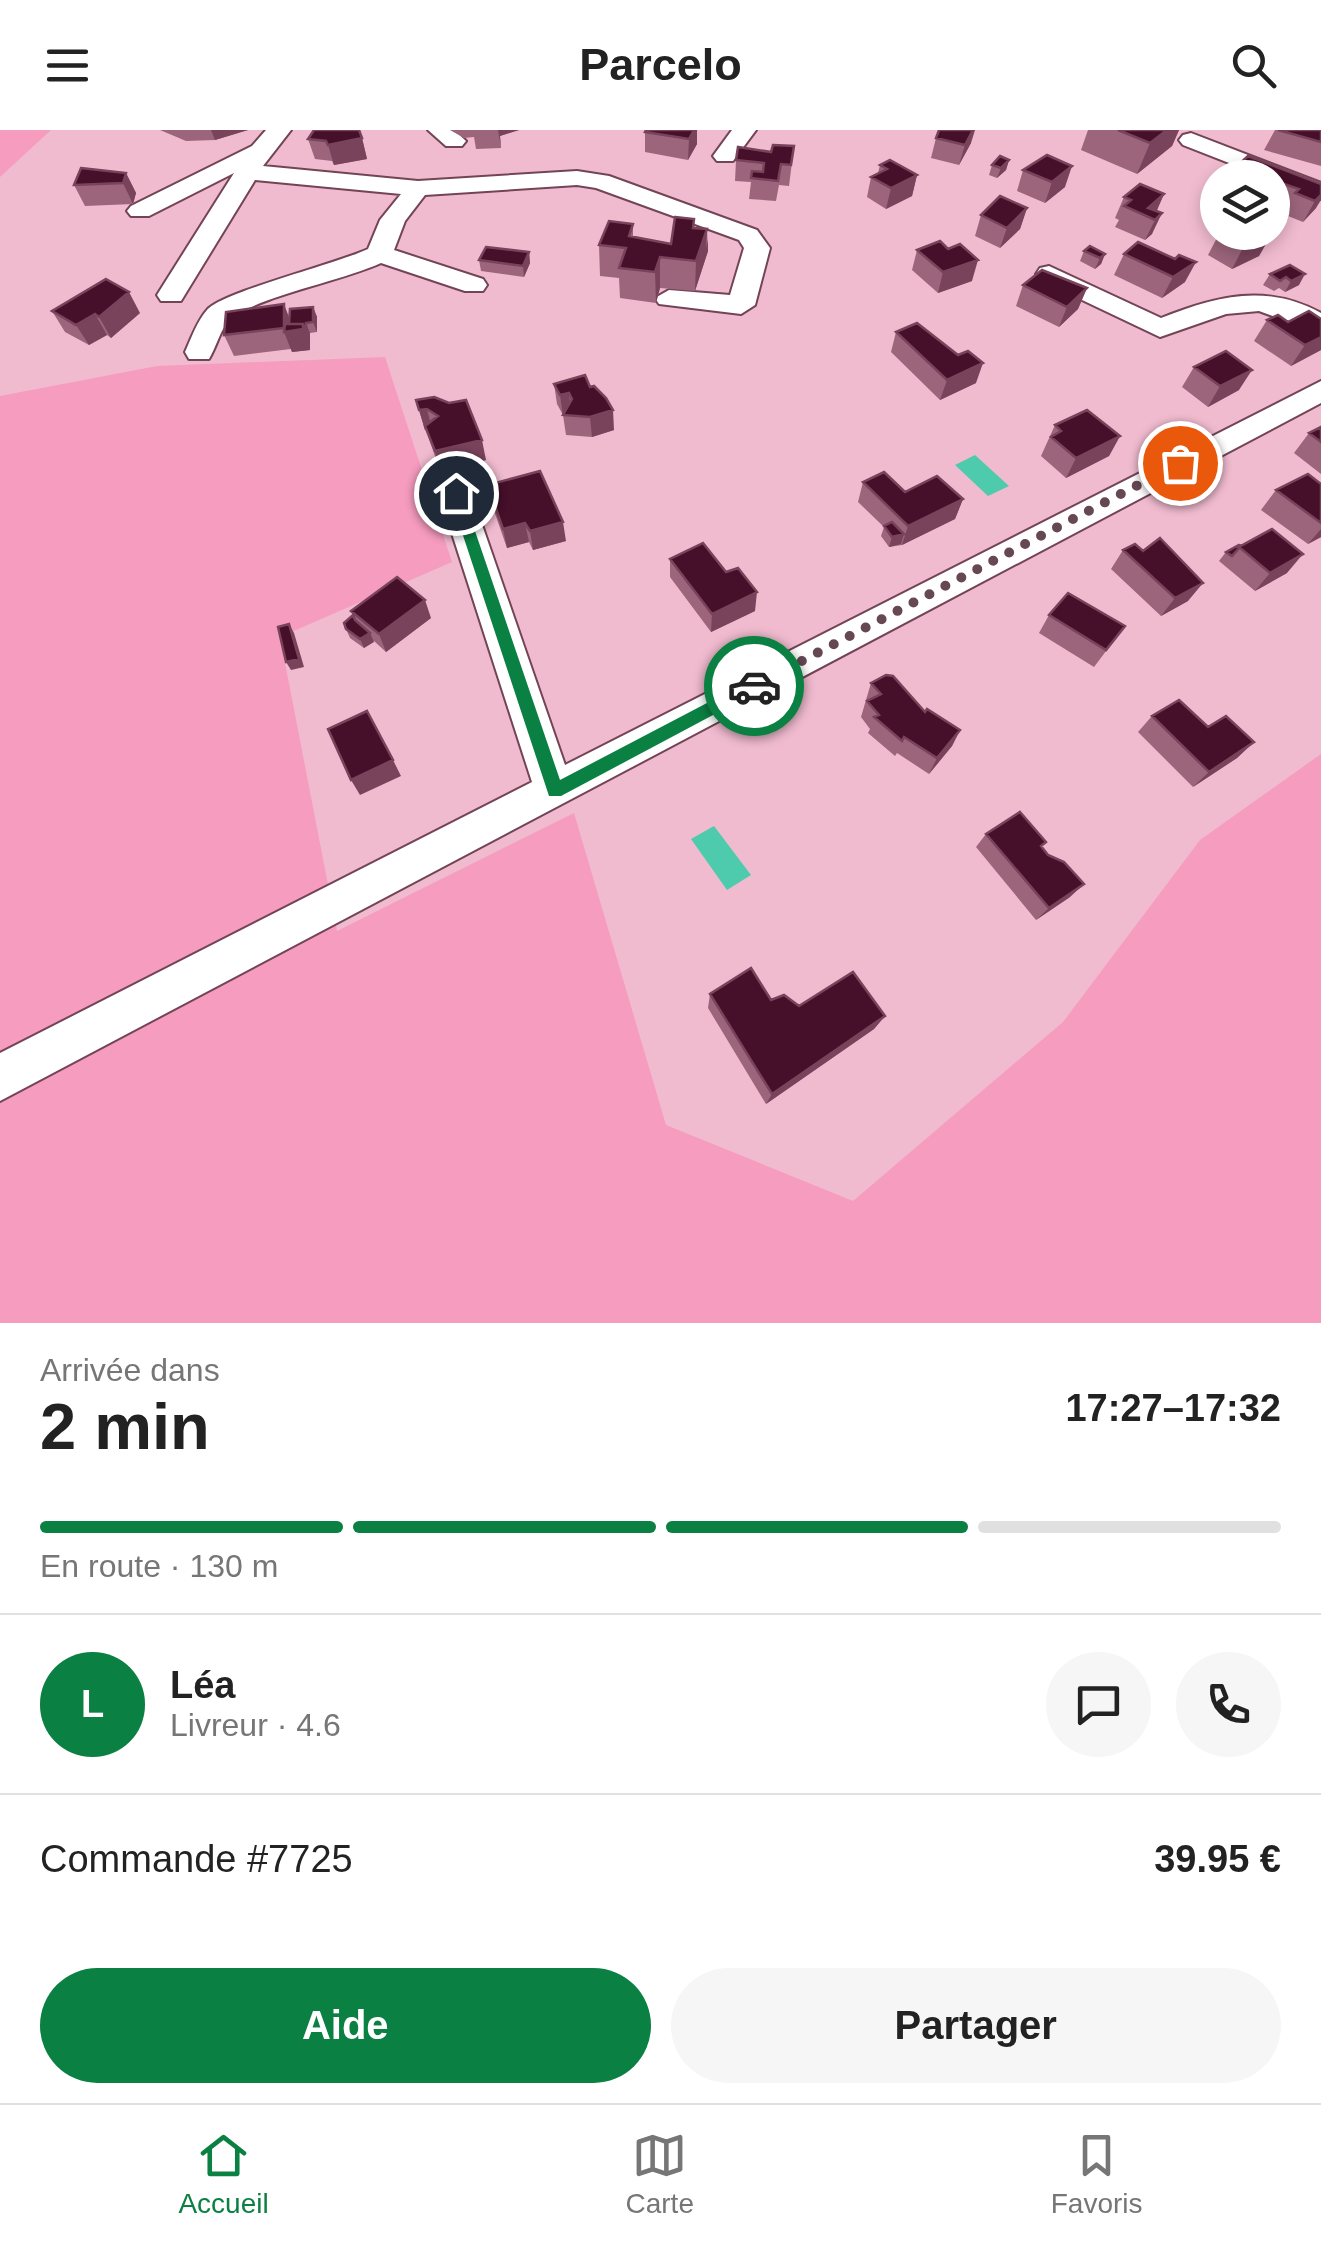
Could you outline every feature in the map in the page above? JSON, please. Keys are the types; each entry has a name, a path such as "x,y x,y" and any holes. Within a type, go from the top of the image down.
{"street":[{"path":"171,294 254,161 279,130"},
{"path":"725,156 744,130"},
{"path":"1191,140 1321,192"},
{"path":"140,211 254,161 418,188 505,180 600,181 748,234 757,248 740,304 670,298"},
{"path":"199,352 218,314 240,302 346,270 378,254 394,220 418,188"},
{"path":"378,254 474,285"},
{"path":"1049,274 1160,328 1231,300 1268,302 1321,325"},
{"path":"0,1078 1321,391"},
{"path":"456,493 555,791"}],"shaded area":[{"path":"0,130 51,130 0,177"},
{"path":"385,357 452,562 280,637 337,931 574,813 666,1125 853,1201 1063,1022 1200,840 1321,754 1321,1323 0,1323 0,396 157,366"},
{"path":"975,455 1009,486 988,496 955,465"},
{"path":"714,826 751,875 727,890 691,839"}],"building":[{"path":"314,130 359,130 362,138 328,145 326,141 308,139"},
{"path":"646,130 694,130 689,139"},
{"path":"939,130 973,130 965,145 936,138"},
{"path":"1118,130 1167,130 1150,143"},
{"path":"1278,130 1321,130 1321,142"},
{"path":"773,145 794,146 791,165 781,164 778,181 751,178 752,171 763,172 764,163 736,160 738,147 771,152"},
{"path":"1047,155 1072,166 1052,182 1023,170"},
{"path":"1000,156 1009,160 1001,168 992,165"},
{"path":"890,160 917,175 891,188 871,177 887,169 880,165"},
{"path":"81,168 126,173 123,183 74,185"},
{"path":"1290,172 1321,184 1321,195 1315,201 1295,193 1299,189 1290,186"},
{"path":"1140,184 1164,194 1148,208 1162,213 1155,220 1124,206 1131,200 1124,197"},
{"path":"1000,196 1027,208 1007,228 981,215"},
{"path":"675,217 694,219 693,228 707,229 696,261 660,257 655,272 619,268 626,248 599,245 609,221 633,224 629,236 671,244"},
{"path":"940,241 948,249 960,244 978,260 943,272 917,250"},
{"path":"1138,242 1175,259 1179,255 1196,262 1173,277 1124,254"},
{"path":"1090,246 1105,254 1100,258 1084,251"},
{"path":"486,247 529,252 523,266 479,260"},
{"path":"1290,265 1305,274 1280,281 1270,274"},
{"path":"1042,270 1087,288 1067,307 1023,285"},
{"path":"106,279 129,292 99,317 95,314 76,325 52,311"},
{"path":"284,304 284,328 224,335 226,312"},
{"path":"313,307 313,322 306,323 306,334 303,324 289,324 290,309"},
{"path":"1309,311 1321,319 1321,337 1305,345 1267,320 1278,315 1288,322"},
{"path":"917,323 958,355 968,351 983,363 947,380 896,332"},
{"path":"285,324 303,324 303,329 284,332"},
{"path":"1226,351 1252,370 1220,386 1194,367"},
{"path":"585,375 590,387 594,386 606,398 613,410 590,417 563,415 572,399 569,393 560,395 554,384"},
{"path":"434,397 449,403 466,400 482,440 435,451 425,426 438,416 427,409 419,410 416,400"},
{"path":"1087,410 1120,436 1076,458 1051,437 1061,431 1055,425"},
{"path":"1321,427 1321,442 1309,433"},
{"path":"540,471 563,522 530,531 525,523 503,529 488,485"},
{"path":"884,472 905,492 937,476 963,499 908,526 863,482"},
{"path":"1308,474 1321,484 1321,523 1276,490"},
{"path":"892,522 904,534 892,537 884,526"},
{"path":"1272,529 1303,554 1270,573 1239,547"},
{"path":"1160,538 1203,583 1175,598 1123,550 1135,544 1143,551"},
{"path":"703,543 726,572 738,568 757,592 712,614 670,559"},
{"path":"397,577 425,600 379,634 351,611"},
{"path":"1068,593 1125,626 1106,650 1049,615"},
{"path":"353,615 370,633 360,639 344,623"},
{"path":"289,624 299,659 286,662 278,627"},
{"path":"886,675 893,676 925,712 927,709 960,730 937,758 904,737 902,741 874,717 879,715 867,701 881,694 871,683"},
{"path":"1179,700 1208,727 1226,716 1254,742 1209,772 1152,716"},
{"path":"367,711 393,760 351,780 328,729"},
{"path":"1020,812 1046,842 1041,846 1048,855 1064,862 1084,884 1049,908 986,834"},
{"path":"751,968 771,1000 784,995 799,1006 853,972 885,1016 772,1094 710,994"}],"way so far":[{"path":"754,686 1180,463"}],"route":[{"path":"456,493 555,791 754,686"}]}
